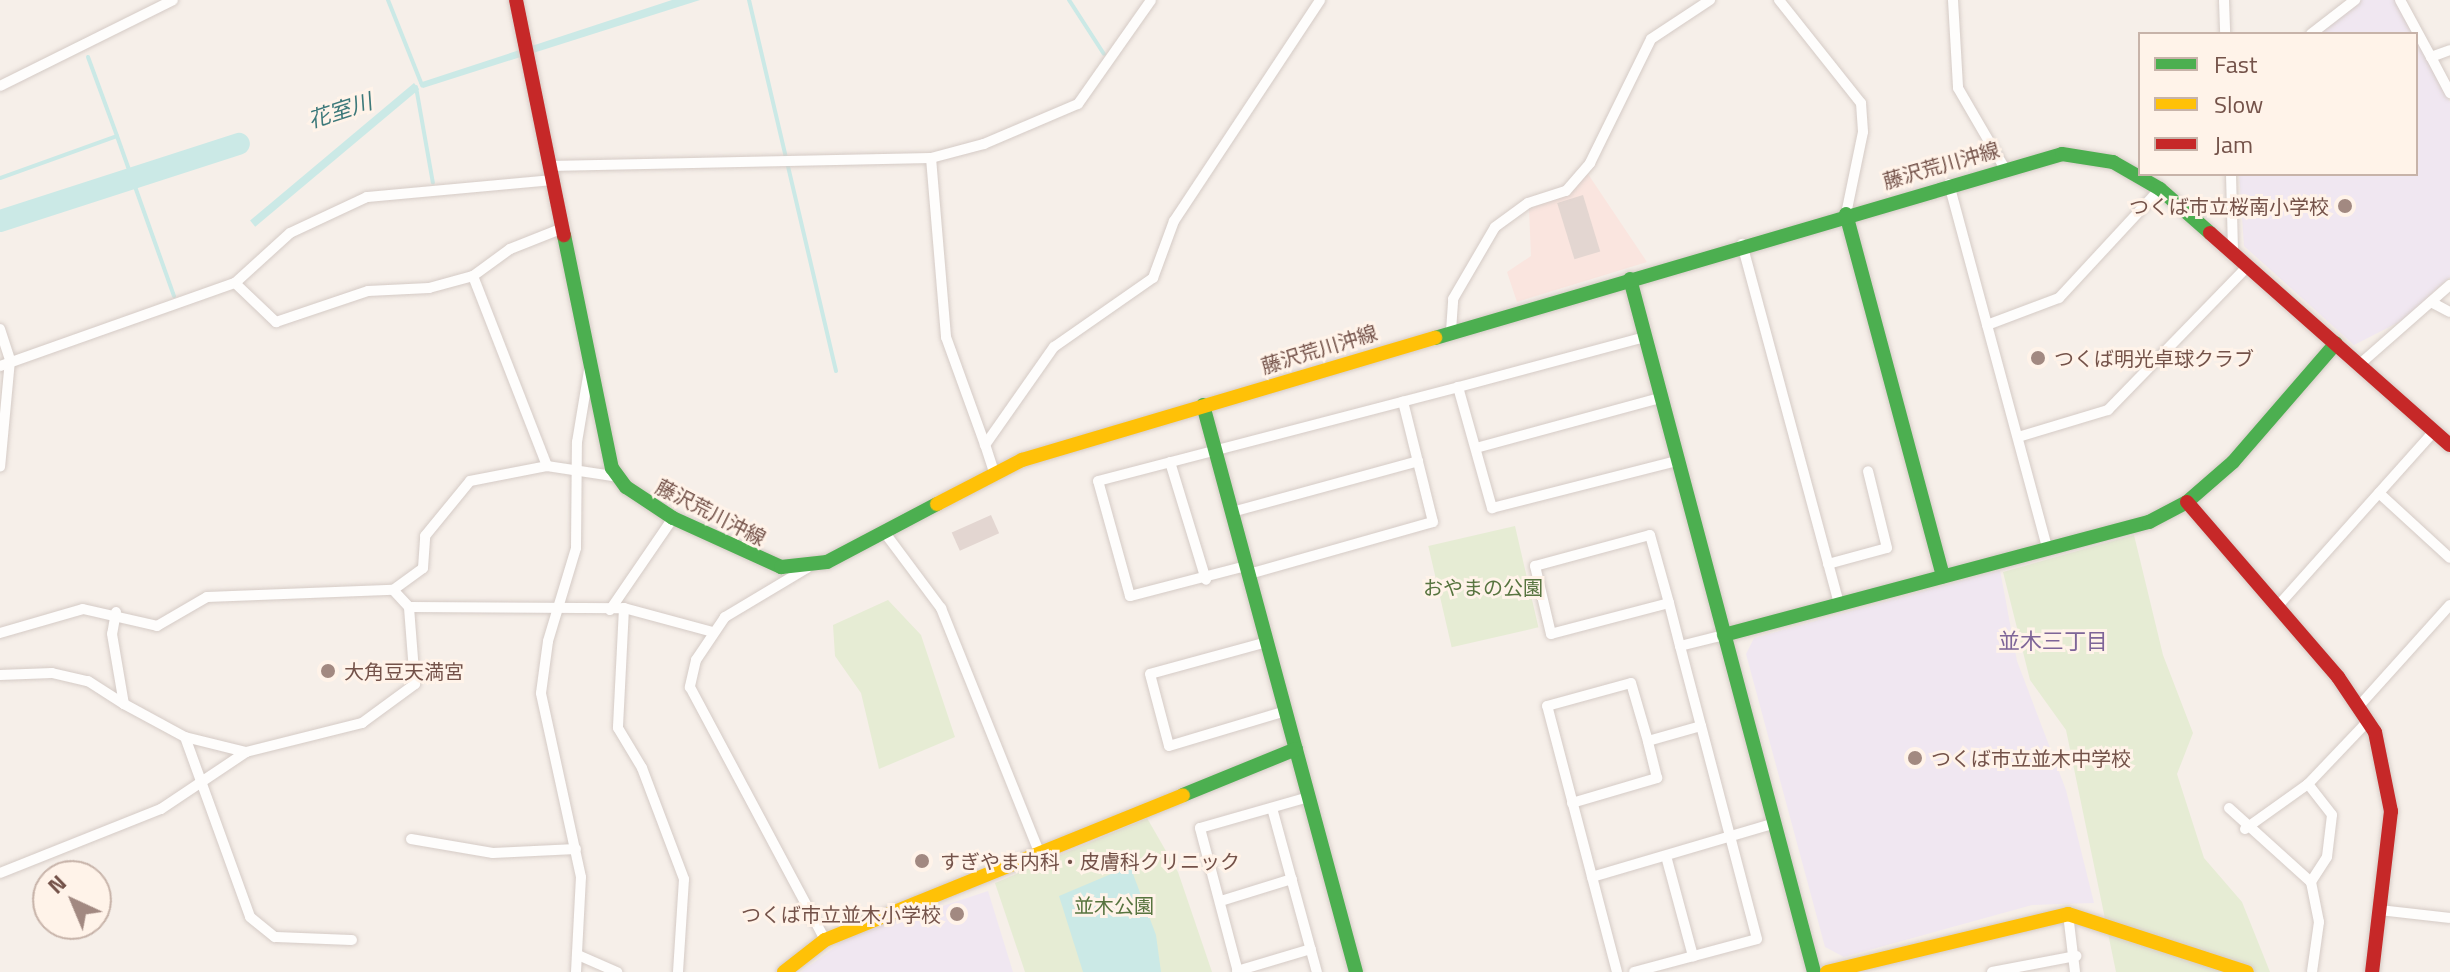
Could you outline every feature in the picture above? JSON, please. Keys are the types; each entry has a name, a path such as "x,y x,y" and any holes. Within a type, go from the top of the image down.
{"street":[{"path":"0,86 173,0"},
{"path":"0,633 83,609 116,612 157,626 207,597 393,590 423,568 425,536 470,481 547,466 619,477 589,370 516,0"},
{"path":"5,363 235,283 290,233 367,197 552,173 931,158 1023,131 1078,104 1151,0"},
{"path":"985,445 1054,347 1153,278 1174,221 1320,0"},
{"path":"1451,331 1453,299 1495,227 1528,203 1566,191 1590,163 1651,39 1710,0"},
{"path":"1779,0 1861,103 1863,132 1846,214 1943,576"},
{"path":"1953,0 1950,50 1958,88 2004,167"},
{"path":"2224,0 2225,32"},
{"path":"2314,32 2355,0"},
{"path":"2400,0 2417,32"},
{"path":"2418,33 2450,93"},
{"path":"2431,57 2450,50"},
{"name":"藤沢荒川沖線","path":"619,477 673,518 767,563 807,568 885,533 994,472 1203,405 2004,167 2085,156 2113,162 2160,189 2450,445"},
{"path":"931,158 946,337 994,472"},
{"path":"2231,176 2233,251"},
{"path":"1949,184 2047,548"},
{"path":"1987,325 2059,298 2160,189"},
{"path":"235,283 276,322 368,291 429,288 473,276 510,249 563,228"},
{"path":"1742,244 1839,604"},
{"path":"2018,437 2108,410 2249,265"},
{"path":"473,276 547,466"},
{"path":"1630,279 1814,972"},
{"path":"2360,364 2450,285"},
{"path":"2431,302 2450,312"},
{"path":"0,329 5,363 0,467"},
{"path":"1403,402 1433,522 1248,570 1130,596 1098,481 1645,337"},
{"path":"1680,646 2149,522 2187,502 2233,462 2336,343"},
{"path":"576,972 576,849 541,693 558,607 576,548 579,469 589,370"},
{"path":"1458,387 1492,508 1676,461"},
{"path":"1476,448 1660,398"},
{"path":"1203,405 1356,972"},
{"path":"2276,608 2434,431"},
{"path":"1232,512 1418,461"},
{"path":"1170,462 1206,580"},
{"path":"1828,564 1887,548 1868,471"},
{"path":"2379,493 2450,558"},
{"path":"2187,502 2359,706 2368,721 2390,797 2372,972"},
{"path":"610,610 673,518"},
{"path":"885,533 941,608 1039,852"},
{"path":"1634,972 1757,939 1669,603 1650,535 1535,566 1551,634 1669,603"},
{"path":"807,568 742,605 713,632 690,675 694,699 825,940"},
{"path":"0,873 161,809 199,778 246,752 350,728 415,684 409,607 393,590"},
{"path":"2359,706 2450,605"},
{"path":"409,607 624,608 713,632"},
{"path":"624,608 618,728 642,768 684,879 678,972"},
{"path":"116,612 112,634 124,704"},
{"path":"1267,642 1150,674 1169,746 1286,711"},
{"path":"0,675 52,673 88,681 185,737 246,752"},
{"path":"1572,803 1657,778 1631,683 1547,706 1572,803 1617,972"},
{"path":"2245,829 2308,784 2368,721"},
{"path":"1648,741 1701,726"},
{"path":"185,737 250,917 275,937 352,940"},
{"path":"784,972 825,940 1296,749"},
{"path":"2308,784 2332,815 2327,857 2311,882"},
{"path":"1309,797 1200,828 1224,900 1225,938 1238,971 1311,949"},
{"path":"1272,808 1317,972"},
{"path":"2229,808 2245,829 2311,882 2319,922 2312,972"},
{"path":"1592,877 1775,823"},
{"path":"411,839 493,853 576,849"},
{"path":"1666,856 1693,956"},
{"path":"1224,900 1292,879"},
{"path":"2380,910 2450,918"},
{"path":"2068,914 2076,956 2075,972"},
{"path":"1827,972 2020,920 2068,914 2103,920 2247,972"},
{"path":"578,955 617,972"},
{"path":"1992,972 2076,956"}],"shaded area":[{"path":"2361,0 2395,0 2414,32 2321,32"},
{"name":"つくば市立桜南小学校","path":"2418,40 2450,102 2450,277 2403,320 2354,345 2244,246 2239,176 2418,176"},
{"path":"1588,174 1647,262 1517,302 1507,272 1531,256 1529,209 1567,194"},
{"name":"つくば市立並木中学校","path":"2000,570 2017,661 2066,790 2094,903 2032,905 1844,957 1825,947 1746,654 1754,638"},
{"name":"つくば市立並木小学校","path":"988,891 1013,972 801,972 849,937"}],"green space":[{"name":"おやまの公園","path":"1515,526 1538,627 1452,647 1428,546"},
{"path":"2134,535 2163,655 2193,733 2177,774 2204,858 2242,902 2270,972 2116,972 2066,730 2030,680 2003,572"},
{"path":"888,600 921,635 955,737 879,769 861,693 835,656 833,625"},
{"name":"並木公園","path":"1147,818 1178,872 1212,972 1025,972 995,883"}],"water":[{"path":"672,0 700,0 423,88 419,83"},
{"path":"414,83 419,89 255,227 250,221"},
{"path":"1130,866 1156,935 1161,972 1083,972 1059,896"}],"building":[{"path":"1583,195 1600,251 1574,259 1557,203"},
{"path":"991,515 999,533 960,551 952,532"}],"waterway":[{"path":"388,0 422,85"},
{"path":"749,0 836,371"},
{"path":"1069,0 1104,54"},
{"path":"88,57 117,136"},
{"path":"416,87 433,183"},
{"path":"0,178 117,136 174,296"},
{"name":"花室川","path":"0,221 239,144"}],"traffic: fast":[{"path":"1435,338 2062,154 2113,162 2160,189 2210,233"},
{"path":"1846,214 1943,576"},
{"path":"564,235 612,468 626,487 673,518 781,567 827,562 937,504"},
{"path":"1630,279 1814,972"},
{"path":"1724,635 2149,522 2187,502 2233,462 2336,343"},
{"path":"1203,405 1356,972"},
{"path":"1183,795 1296,749"}],"traffic: slow":[{"path":"937,504 1022,460 1435,338"},
{"path":"784,972 825,940 1183,795"},
{"path":"1827,972 2068,914 2247,972"}],"traffic: jam":[{"path":"516,0 564,235"},
{"path":"2210,233 2450,445"},
{"path":"2187,502 2338,677 2375,732 2391,811 2372,972"}],"place":[{"name":"つくば市立桜南小学校","path":"2345,206"},
{"name":"つくば明光卓球クラブ","path":"2038,358"},
{"name":"大角豆天満宮","path":"328,671"},
{"name":"つくば市立並木中学校","path":"1915,758"},
{"name":"すぎやま内科・皮膚科クリニック","path":"922,861"},
{"name":"つくば市立並木小学校","path":"957,914"}],"district":[{"name":"並木三丁目","path":"2053,642"}]}
